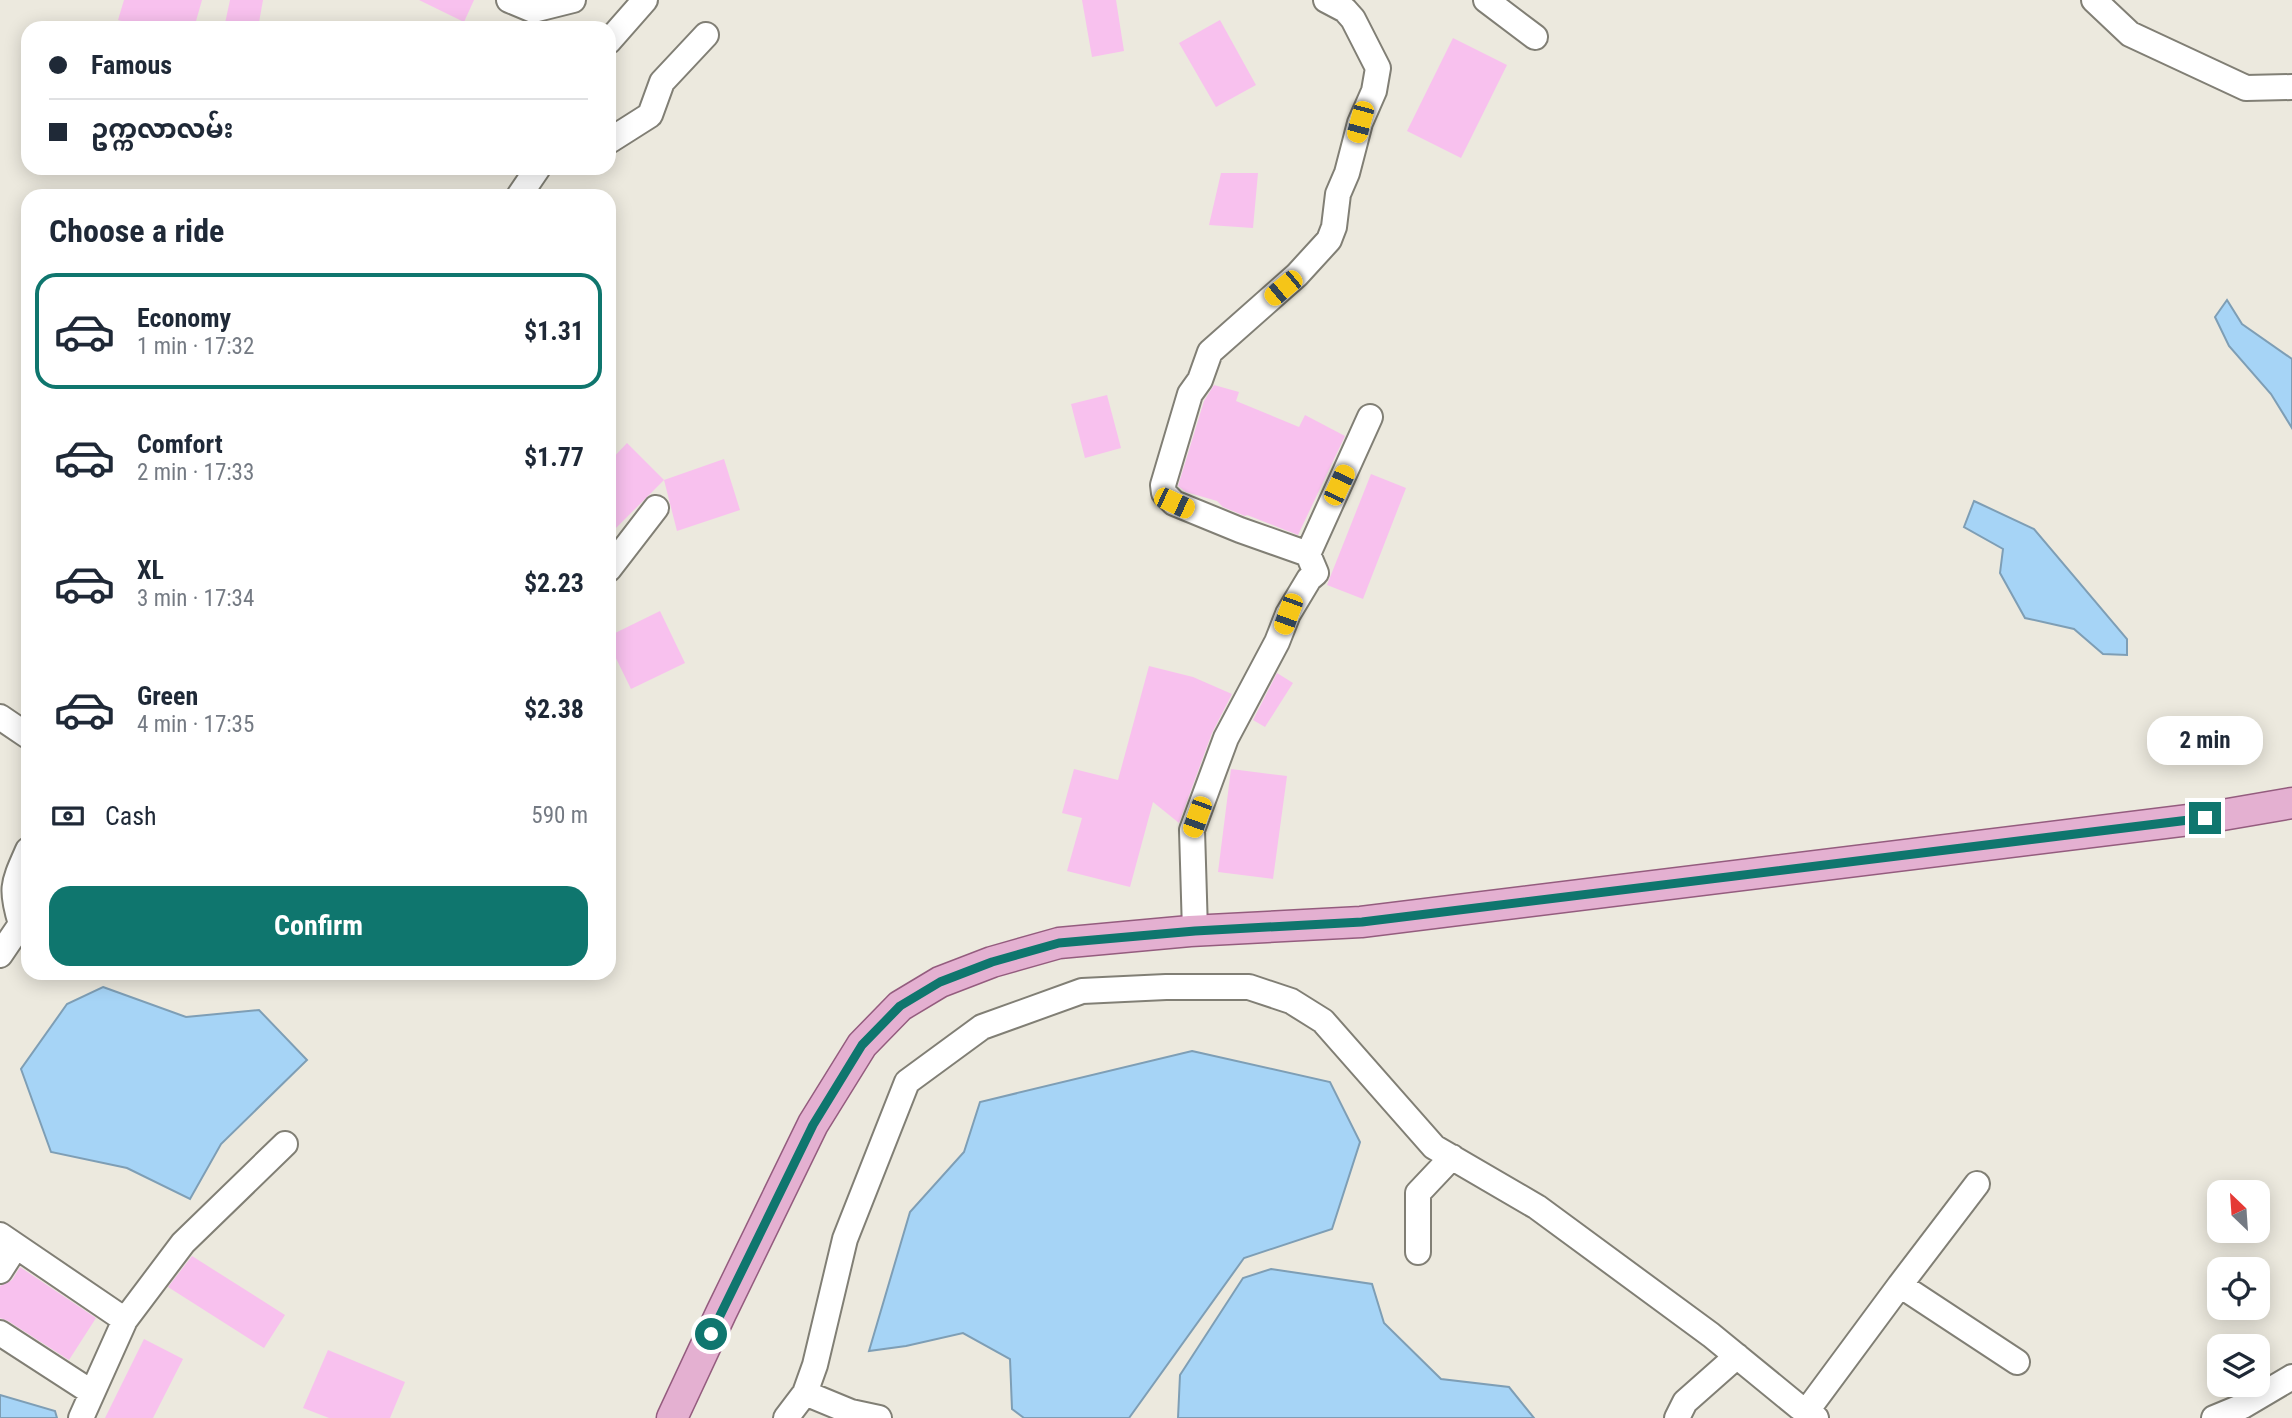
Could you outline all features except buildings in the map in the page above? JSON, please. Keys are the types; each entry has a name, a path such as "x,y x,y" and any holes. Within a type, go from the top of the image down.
{"main road":[{"path":"672,1418 813,1125 862,1045 900,1006 940,982 992,962 1059,943 1195,931 1362,922 2205,818 2292,803"}],"street":[{"path":"509,0 533,10 573,0"},
{"path":"616,33 645,0"},
{"path":"1308,554 1174,503 1164,493 1163,485 1191,394 1200,380 1210,352 1297,275 1329,240 1334,227 1338,194 1347,173 1360,122 1374,91 1378,68 1353,19 1345,10 1326,0"},
{"path":"1486,0 1535,37"},
{"path":"2094,0 2130,34 2246,88 2292,87"},
{"path":"616,137 650,115 662,82 706,35"},
{"path":"1195,931 1192,830 1226,738 1277,642 1288,614 1309,579 1316,573 1308,554 1370,416"},
{"path":"616,560 656,508"},
{"path":"0,717 21,731"},
{"path":"21,866 13,891 21,914"},
{"path":"0,955 21,931"},
{"path":"786,1418 805,1393 815,1365 845,1239 907,1082 982,1027 1082,991 1166,987 1250,988 1291,1001 1323,1021 1434,1147 1537,1207 1737,1356 1811,1415 1900,1285 1977,1184"},
{"path":"82,1418 91,1392 125,1320 183,1243 285,1144"},
{"path":"1418,1252 1418,1194 1452,1157"},
{"path":"0,1271 8,1241 125,1320"},
{"path":"1900,1285 2017,1362"},
{"path":"0,1333 91,1392"},
{"path":"1677,1418 1685,1402 1737,1356"},
{"path":"2214,1418 2243,1406 2292,1377"},
{"path":"805,1393 851,1412 879,1418"}],"water":[{"path":"2227,300 2242,324 2292,359 2292,428 2271,394 2229,346 2215,317"},
{"path":"1974,501 2034,529 2127,639 2127,655 2103,654 2074,629 2025,618 2000,573 2003,549 1964,527"},
{"path":"103,987 186,1017 259,1010 307,1060 221,1144 190,1199 127,1168 51,1152 21,1069 67,1004"},
{"path":"1192,1051 1330,1082 1360,1142 1332,1229 1244,1258 1129,1418 1024,1418 1012,1409 1010,1359 963,1333 869,1351 910,1212 964,1152 980,1102"},
{"path":"1271,1269 1372,1284 1384,1323 1441,1379 1509,1387 1534,1418 1178,1418 1180,1375 1243,1278"},
{"path":"0,1395 55,1411 57,1418 0,1418"}],"route":[{"path":"711,1334 813,1125 862,1045 900,1006 940,982 992,962 1059,943 1195,931 1362,922 2205,818"}]}
